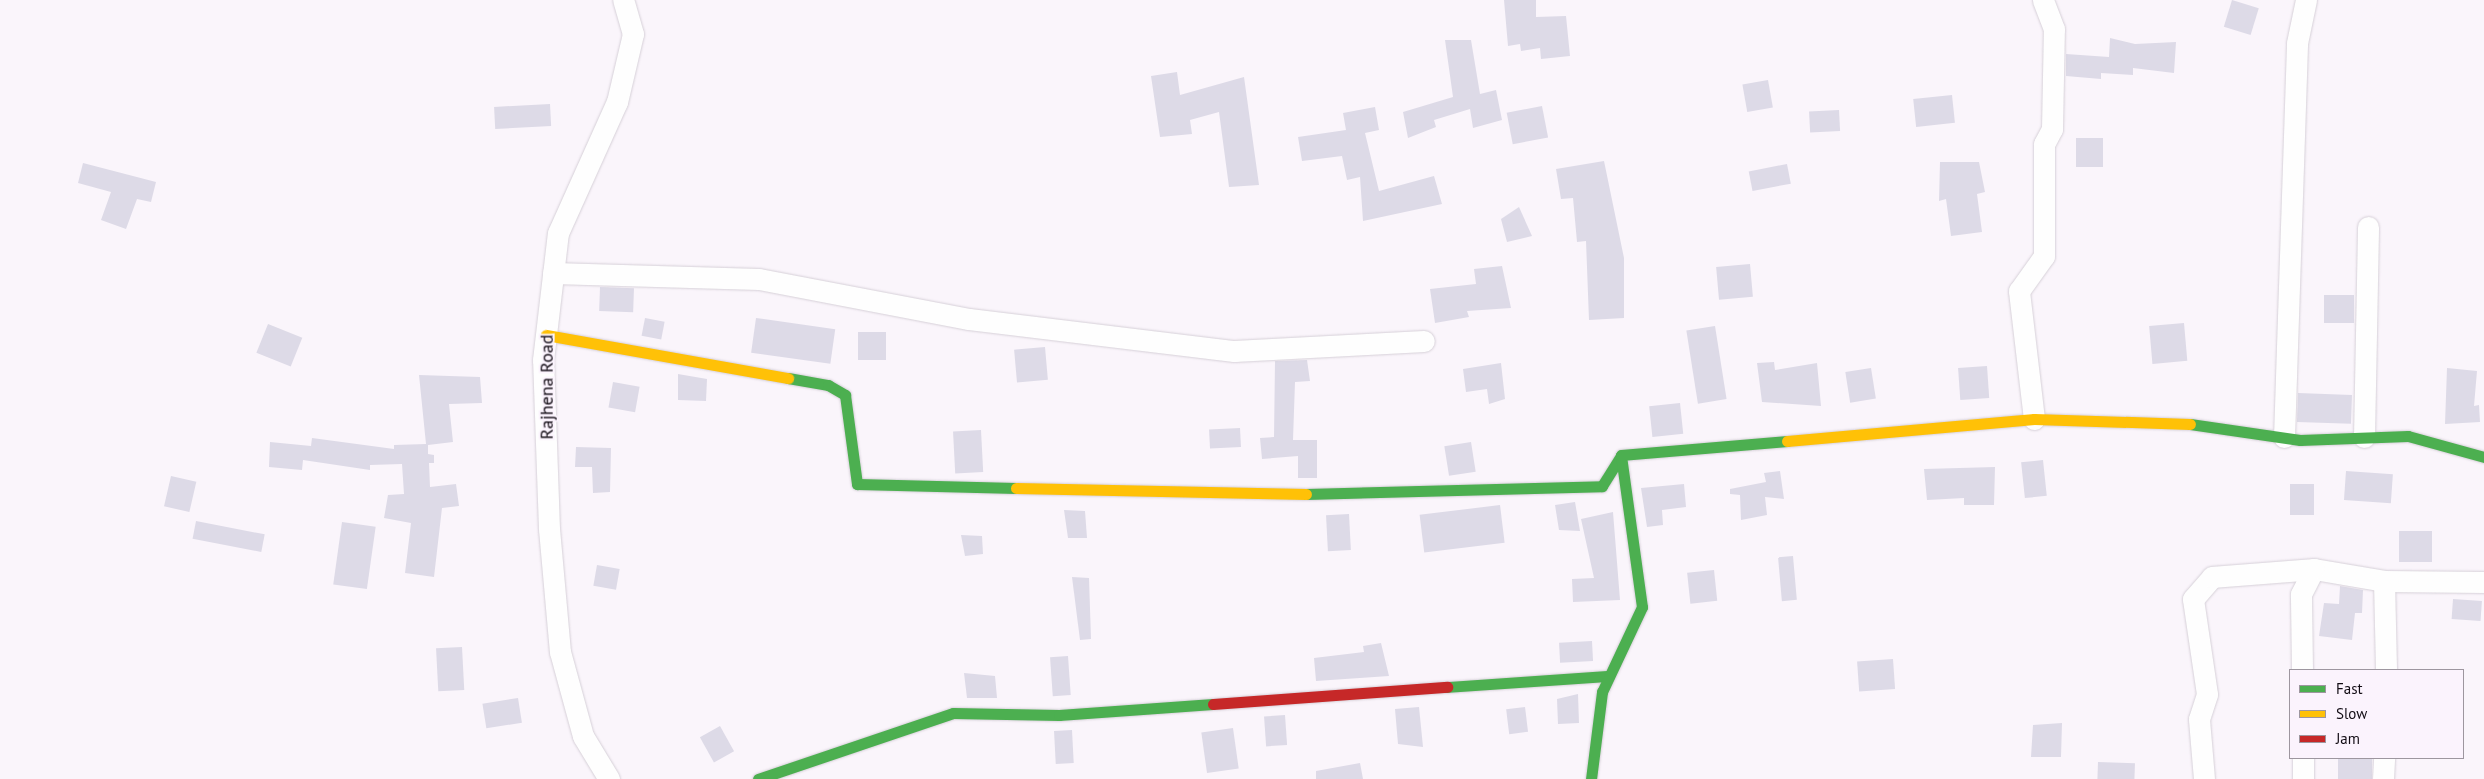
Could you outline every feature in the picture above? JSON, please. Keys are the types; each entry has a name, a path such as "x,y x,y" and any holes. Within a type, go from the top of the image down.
{"street":[{"name":"Rajhena Road","path":"609,779 583,736 560,652 549,528 546,335 558,233 617,102 633,34 624,0"},
{"path":"2034,419 2018,290 2044,256 2044,144 2052,129 2054,29 2043,0"},
{"path":"2284,437 2298,43 2306,0"},
{"path":"2364,437 2368,227"},
{"path":"553,273 759,279 969,319 1234,351 1424,341"},
{"path":"546,335 828,385 845,395 857,484 1253,494 1602,486 1621,455"},
{"path":"1621,455 2034,419 2170,421 2284,437 2408,436 2484,457"},
{"path":"1591,779 1602,692 1642,607 1621,455"},
{"path":"2302,669 2301,594 2314,569"},
{"path":"2204,779 2199,719 2208,694 2192,599 2212,577 2314,569 2384,581 2484,582"},
{"path":"2384,581 2386,669"},
{"path":"758,779 954,713 1059,714 1609,676"},
{"path":"2302,759 2303,779"},
{"path":"2383,779 2384,759"}],"building":[{"path":"1504,0 1536,0 1536,17 1566,16 1570,56 1541,59 1540,48 1521,51 1520,44 1508,46"},
{"path":"2232,0 2259,8 2251,35 2224,27"},
{"path":"2110,38 2135,44 2176,42 2174,73 2133,68 2133,75 2101,73 2101,79 2066,76 2066,54 2109,57"},
{"path":"1445,40 1471,40 1480,94 1496,90 1502,120 1473,128 1470,109 1434,120 1436,127 1408,138 1403,112 1453,97"},
{"path":"1177,72 1180,95 1244,77 1259,185 1229,187 1219,112 1190,120 1192,134 1160,137 1151,76"},
{"path":"1768,80 1773,108 1747,112 1742,85"},
{"path":"1952,95 1955,123 1916,127 1913,99"},
{"path":"550,104 551,126 495,129 494,107"},
{"path":"1542,106 1548,137 1513,144 1507,113"},
{"path":"1375,107 1379,130 1365,133 1379,191 1434,176 1442,204 1363,221 1360,177 1347,180 1342,156 1302,161 1298,137 1346,130 1343,113"},
{"path":"1839,110 1840,131 1810,133 1809,112"},
{"path":"2076,138 2103,138 2103,167 2076,167"},
{"path":"1604,161 1624,258 1624,318 1589,320 1586,241 1577,242 1573,198 1561,199 1556,169"},
{"path":"1940,162 1979,162 1985,192 1977,194 1982,232 1951,236 1946,199 1939,201"},
{"path":"83,163 156,182 151,202 137,199 126,229 101,220 111,192 78,183"},
{"path":"1787,164 1791,184 1753,191 1749,171"},
{"path":"1519,207 1532,236 1507,242 1501,219"},
{"path":"1750,264 1753,297 1719,300 1716,267"},
{"path":"1502,266 1511,308 1467,311 1469,317 1435,323 1430,289 1476,284 1474,269"},
{"path":"600,287 634,288 633,312 599,311"},
{"path":"2324,295 2354,295 2354,323 2324,323"},
{"path":"645,318 665,322 661,339 642,336"},
{"path":"756,318 835,329 830,364 751,353"},
{"path":"2184,323 2187,361 2152,364 2149,326"},
{"path":"268,324 302,338 291,367 256,353"},
{"path":"1715,326 1727,399 1698,404 1686,331"},
{"path":"858,332 886,332 886,360 858,360"},
{"path":"1045,347 1048,380 1017,383 1014,350"},
{"path":"1307,360 1310,381 1295,382 1293,440 1317,440 1317,478 1298,478 1298,456 1262,459 1260,438 1274,437 1275,361"},
{"path":"1774,362 1775,370 1817,363 1821,406 1762,402 1757,363"},
{"path":"1501,363 1505,399 1489,404 1487,389 1466,392 1463,369"},
{"path":"1987,366 1989,398 1960,400 1958,368"},
{"path":"1871,368 1876,399 1850,403 1845,372"},
{"path":"2447,368 2477,371 2474,406 2479,405 2480,422 2445,424"},
{"path":"678,374 707,379 706,401 678,400"},
{"path":"419,375 480,377 482,403 449,404 453,442 428,445 428,454 434,455 434,463 429,463 430,487 456,484 459,506 442,508 434,577 405,573 411,523 384,518 388,495 404,494 402,464 370,465 370,470 303,460 302,470 269,467 270,442 311,446 312,438 394,449 394,445 426,444"},
{"path":"613,382 640,387 635,412 608,408"},
{"path":"2298,393 2352,395 2351,424 2297,422"},
{"path":"1680,403 1683,434 1652,437 1649,406"},
{"path":"1240,428 1241,447 1210,449 1209,430"},
{"path":"981,430 983,472 955,473 953,431"},
{"path":"1471,442 1476,472 1449,476 1444,446"},
{"path":"576,447 611,448 610,492 593,493 592,467 575,467"},
{"path":"2043,460 2047,496 2025,498 2021,462"},
{"path":"1995,467 1994,505 1964,505 1964,498 1927,500 1924,469"},
{"path":"1780,471 1784,499 1765,497 1767,515 1741,520 1740,495 1730,494 1730,489 1766,482 1764,473"},
{"path":"2346,471 2393,474 2391,503 2344,500"},
{"path":"171,476 196,482 189,512 164,506"},
{"path":"1684,484 1686,507 1662,510 1663,525 1647,527 1641,488"},
{"path":"2290,484 2314,484 2314,515 2290,515"},
{"path":"1575,502 1580,531 1559,530 1555,505"},
{"path":"1500,505 1505,543 1424,553 1420,515"},
{"path":"1064,510 1085,511 1087,538 1068,538"},
{"path":"1613,512 1620,600 1573,602 1572,579 1594,578 1581,519"},
{"path":"1349,514 1351,550 1328,551 1326,515"},
{"path":"196,521 265,534 261,552 193,539"},
{"path":"342,522 376,527 367,589 333,584"},
{"path":"2399,531 2432,531 2432,562 2399,562"},
{"path":"961,535 982,536 983,554 965,556"},
{"path":"1793,556 1797,600 1782,601 1778,557"},
{"path":"597,565 620,569 616,590 593,586"},
{"path":"1714,570 1717,601 1690,604 1687,573"},
{"path":"1072,577 1089,578 1091,639 1080,640"},
{"path":"2340,586 2363,590 2362,613 2355,613 2352,640 2319,636 2324,603 2339,604"},
{"path":"2453,599 2482,601 2481,621 2452,619"},
{"path":"1592,641 1593,661 1560,663 1559,643"},
{"path":"1381,643 1389,676 1316,681 1314,658 1364,652 1363,646"},
{"path":"462,647 464,690 438,691 436,648"},
{"path":"1068,656 1071,695 1053,696 1050,657"},
{"path":"1893,659 1895,689 1859,691 1857,662"},
{"path":"964,673 995,676 997,698 967,698"},
{"path":"1578,694 1579,723 1558,724 1557,699"},
{"path":"518,698 522,723 486,728 482,704"},
{"path":"1419,707 1423,747 1398,744 1395,709"},
{"path":"1525,707 1528,732 1509,734 1506,709"},
{"path":"1285,715 1287,745 1266,746 1264,716"},
{"path":"2062,723 2061,757 2031,757 2033,725"},
{"path":"720,726 734,751 714,763 700,737"},
{"path":"1233,728 1239,769 1207,773 1201,732"},
{"path":"1072,730 1074,763 1056,764 1054,731"},
{"path":"2338,759 2372,759 2372,779 2338,779"},
{"path":"2098,762 2135,763 2134,779 2097,779"},
{"path":"1360,763 1363,779 1316,779 1316,771"}],"traffic: fast":[{"path":"788,378 828,385 845,395 857,484 1016,488"},
{"path":"2190,424 2300,440 2408,436 2484,457"},
{"path":"1591,779 1602,692 1642,607 1621,455 1787,441"},
{"path":"1306,494 1602,486 1621,455"},
{"path":"1447,687 1609,676"},
{"path":"758,779 953,713 1059,715 1213,704"}],"traffic: slow":[{"path":"546,335 788,378"},
{"path":"1787,441 2034,419 2190,424"},
{"path":"1016,488 1306,494"}],"traffic: jam":[{"path":"1213,704 1447,687"}]}
